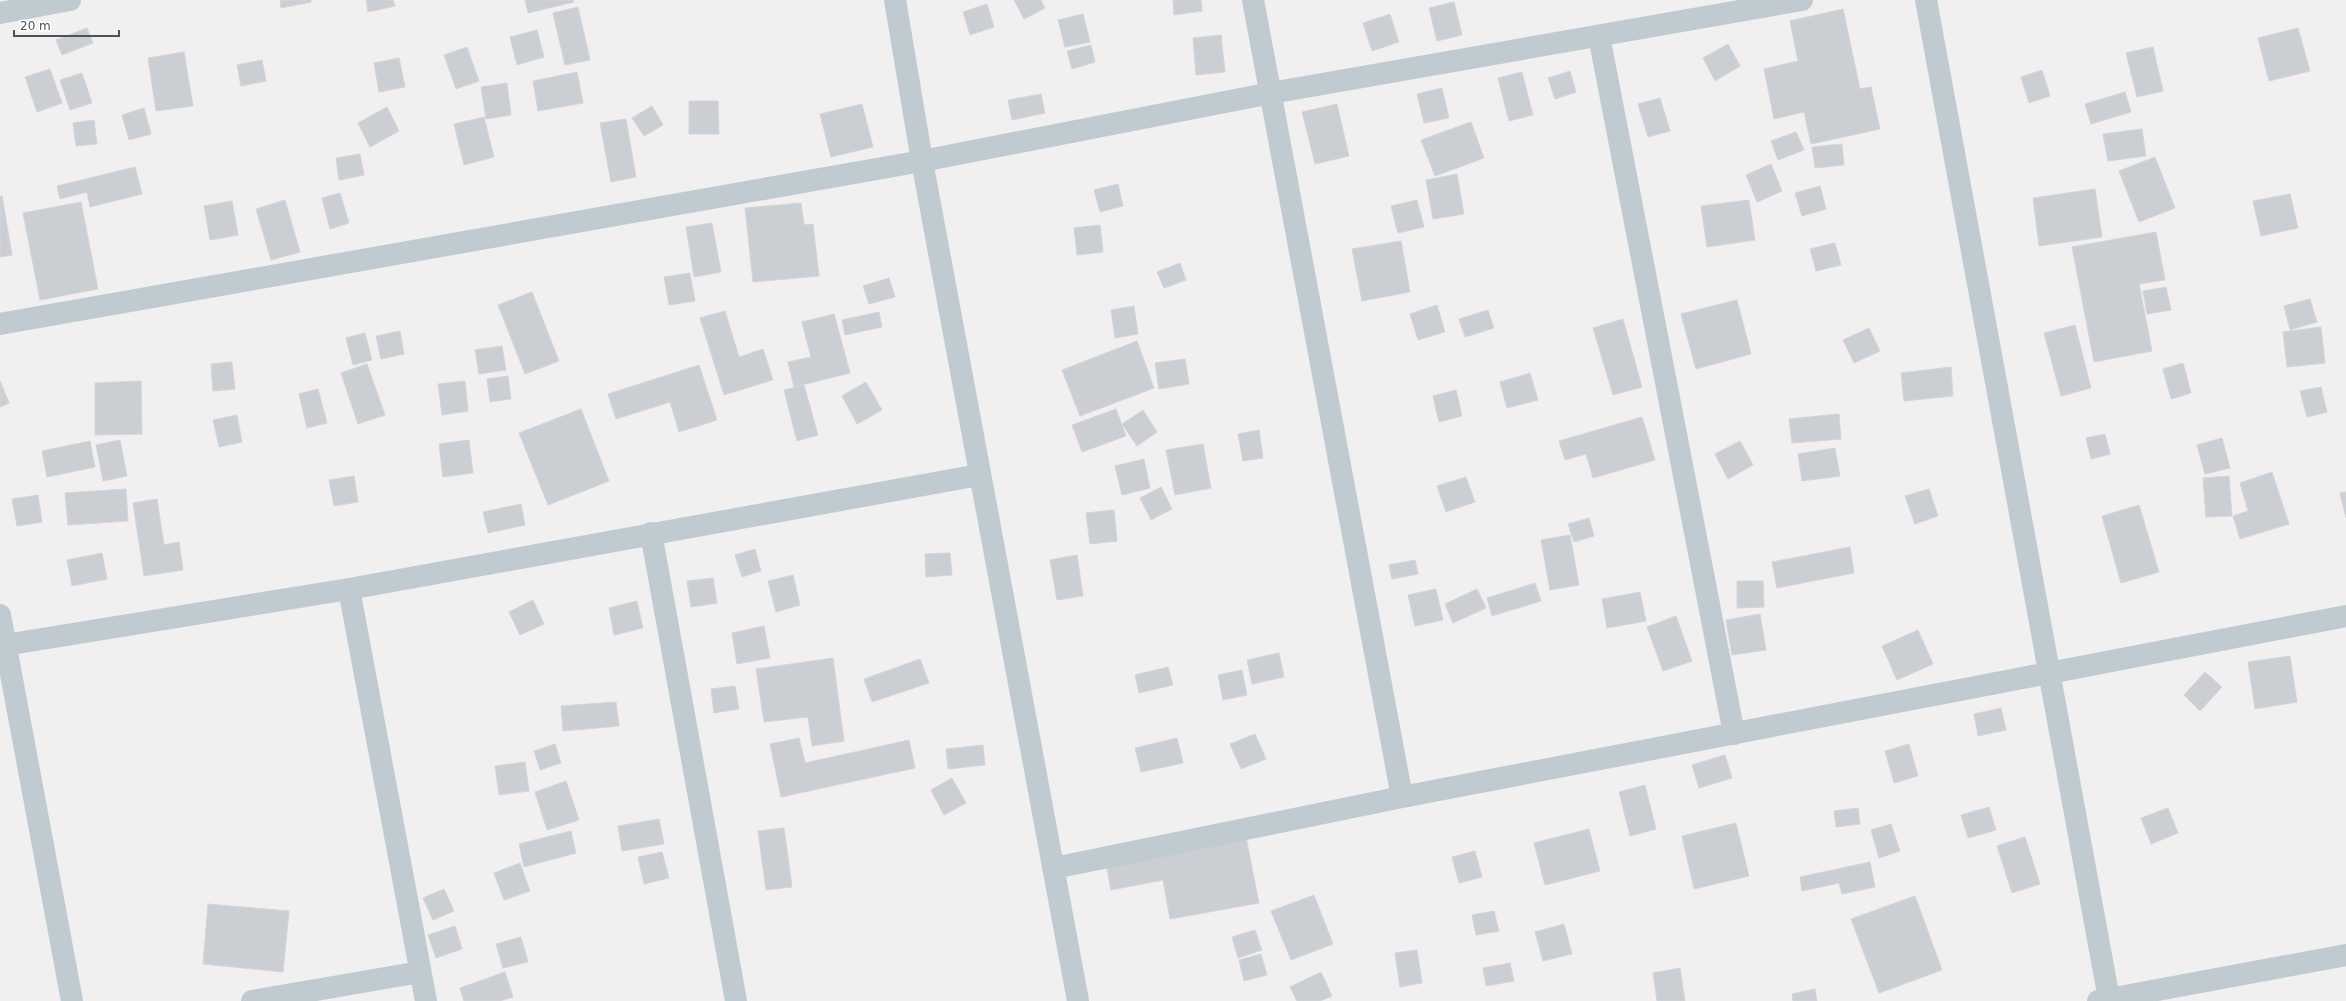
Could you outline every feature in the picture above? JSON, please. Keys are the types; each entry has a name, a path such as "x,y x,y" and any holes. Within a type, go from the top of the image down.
{"street":[{"path":"0,13 70,0"},
{"path":"895,0 922,161 979,475 1078,1001"},
{"path":"1253,0 1402,796"},
{"path":"0,324 922,161 1271,93 1802,0"},
{"path":"1926,0 2049,672 2103,1000 2346,955"},
{"path":"1600,36 1734,734"},
{"path":"5,645 349,589 651,533 979,475"},
{"path":"651,533 736,1001"},
{"path":"349,589 426,1001"},
{"path":"0,615 72,1001"},
{"path":"1054,868 1402,796 1734,734 2049,672 2346,616"},
{"path":"252,1001 420,972"}],"building":[{"path":"280,0 311,0 311,2 281,8"},
{"path":"366,0 393,0 395,6 368,12"},
{"path":"525,0 573,0 574,2 528,13"},
{"path":"1014,0 1041,0 1045,8 1024,19"},
{"path":"1173,0 1201,0 1202,11 1174,15"},
{"path":"1454,2 1462,35 1437,41 1429,8"},
{"path":"987,4 994,27 970,35 963,12"},
{"path":"578,7 590,60 565,65 553,13"},
{"path":"1843,9 1860,89 1871,87 1880,129 1811,144 1804,112 1774,119 1764,69 1798,61 1790,21"},
{"path":"1083,14 1090,42 1065,47 1058,20"},
{"path":"1390,14 1399,42 1372,51 1363,23"},
{"path":"87,28 93,43 62,55 56,40"},
{"path":"2298,28 2310,71 2269,81 2258,38"},
{"path":"537,30 544,57 517,65 510,37"},
{"path":"1221,35 1225,72 1196,75 1193,38"},
{"path":"1728,44 1740,66 1715,81 1703,58"},
{"path":"1091,45 1095,62 1072,69 1067,51"},
{"path":"467,47 479,81 456,89 444,55"},
{"path":"2153,47 2163,91 2137,97 2126,53"},
{"path":"184,52 193,106 156,111 148,58"},
{"path":"399,58 405,87 379,92 374,63"},
{"path":"262,60 266,81 241,86 237,65"},
{"path":"50,69 62,103 37,112 25,77"},
{"path":"2042,70 2050,96 2029,103 2021,77"},
{"path":"1570,71 1576,92 1555,99 1548,78"},
{"path":"577,72 583,103 538,111 533,81"},
{"path":"1522,72 1533,115 1509,121 1498,78"},
{"path":"82,73 92,103 70,110 60,80"},
{"path":"507,83 511,115 486,119 481,87"},
{"path":"1442,88 1449,118 1424,123 1417,94"},
{"path":"2125,92 2131,112 2091,124 2085,104"},
{"path":"1041,94 1045,113 1012,120 1008,100"},
{"path":"1660,98 1670,131 1648,137 1638,104"},
{"path":"689,101 718,101 719,134 689,134"},
{"path":"862,104 873,147 831,157 820,114"},
{"path":"1337,104 1349,156 1315,164 1302,112"},
{"path":"652,106 663,125 644,136 632,118"},
{"path":"387,107 399,131 370,147 358,123"},
{"path":"144,108 151,134 129,140 122,115"},
{"path":"484,117 494,157 464,165 454,124"},
{"path":"626,119 636,177 611,182 600,123"},
{"path":"94,120 97,144 76,146 73,123"},
{"path":"1471,122 1484,158 1435,176 1421,140"},
{"path":"2142,129 2146,156 2108,161 2103,134"},
{"path":"1796,132 1804,150 1778,160 1771,141"},
{"path":"1842,144 1844,165 1815,168 1812,147"},
{"path":"360,154 364,175 339,180 336,158"},
{"path":"2155,157 2175,208 2139,222 2119,171"},
{"path":"1771,164 1782,191 1757,202 1746,175"},
{"path":"135,167 142,194 90,207 87,192 60,199 57,186"},
{"path":"1457,174 1464,214 1433,219 1426,180"},
{"path":"1118,184 1123,206 1100,212 1094,190"},
{"path":"1820,186 1826,209 1802,216 1795,193"},
{"path":"2095,189 2102,237 2039,246 2033,198"},
{"path":"340,193 349,223 330,229 322,198"},
{"path":"2290,194 2298,228 2261,236 2253,201"},
{"path":"0,196 2,196 12,255 0,257"},
{"path":"285,200 300,252 271,260 256,209"},
{"path":"1417,200 1424,227 1398,233 1391,206"},
{"path":"1749,200 1755,240 1707,247 1701,206"},
{"path":"232,201 238,235 210,240 204,206"},
{"path":"81,202 98,289 40,300 23,213"},
{"path":"801,203 804,225 813,224 819,276 753,282 745,208"},
{"path":"712,223 721,272 694,277 686,227"},
{"path":"1100,225 1103,252 1077,255 1074,228"},
{"path":"2156,232 2165,280 2139,284 2152,351 2094,362 2072,247"},
{"path":"1401,241 1410,292 1362,301 1352,249"},
{"path":"1835,243 1841,265 1816,271 1810,249"},
{"path":"1180,263 1186,280 1164,288 1157,272"},
{"path":"690,273 695,301 669,305 664,277"},
{"path":"889,278 895,297 869,304 863,286"},
{"path":"2166,287 2171,310 2147,314 2143,291"},
{"path":"532,292 559,361 525,374 498,305"},
{"path":"2310,299 2317,322 2290,330 2284,306"},
{"path":"1737,300 1751,354 1696,369 1681,314"},
{"path":"1437,305 1445,332 1418,340 1410,314"},
{"path":"1134,306 1138,334 1115,338 1111,310"},
{"path":"1488,310 1494,328 1465,337 1459,319"},
{"path":"725,311 739,357 763,349 773,380 724,395 700,318"},
{"path":"879,312 882,327 845,335 842,320"},
{"path":"834,314 850,373 794,387 788,362 811,357 802,322"},
{"path":"1623,319 1642,387 1613,395 1593,328"},
{"path":"2075,325 2091,388 2061,396 2044,333"},
{"path":"2321,327 2325,363 2287,367 2283,332"},
{"path":"1869,328 1880,351 1854,363 1843,340"},
{"path":"400,331 404,354 381,359 376,336"},
{"path":"365,333 372,360 353,365 346,338"},
{"path":"1137,341 1154,388 1080,416 1062,370"},
{"path":"502,346 506,370 479,374 475,350"},
{"path":"1185,359 1189,384 1159,389 1155,363"},
{"path":"232,362 235,389 213,391 211,364"},
{"path":"2183,363 2191,393 2171,399 2163,369"},
{"path":"367,364 385,415 358,424 341,373"},
{"path":"699,365 717,420 679,432 670,402 616,419 608,394"},
{"path":"1951,367 1953,396 1904,401 1901,373"},
{"path":"1530,373 1538,400 1507,408 1500,382"},
{"path":"508,376 511,399 490,402 487,379"},
{"path":"0,381 9,403 0,407"},
{"path":"141,381 142,434 95,435 95,383"},
{"path":"465,381 468,411 442,415 438,384"},
{"path":"866,382 882,410 857,424 842,396"},
{"path":"804,385 818,435 797,441 784,390"},
{"path":"2321,387 2327,412 2307,417 2300,391"},
{"path":"318,389 327,423 307,428 299,394"},
{"path":"1456,390 1462,416 1439,422 1433,396"},
{"path":"581,409 609,481 548,505 519,433"},
{"path":"1116,409 1126,436 1082,452 1072,425"},
{"path":"1143,410 1157,432 1137,446 1122,424"},
{"path":"1839,414 1841,439 1792,443 1789,419"},
{"path":"237,415 242,442 219,447 213,420"},
{"path":"1642,417 1655,460 1593,478 1586,454 1565,460 1559,441"},
{"path":"1259,430 1263,458 1243,461 1238,434"},
{"path":"2105,434 2110,454 2091,459 2086,438"},
{"path":"2222,438 2230,468 2205,474 2197,445"},
{"path":"120,440 127,476 103,481 96,445"},
{"path":"469,440 473,473 443,477 439,444"},
{"path":"90,441 95,467 47,477 42,451"},
{"path":"1740,441 1753,465 1728,479 1715,454"},
{"path":"1203,444 1211,488 1175,495 1166,450"},
{"path":"1835,448 1840,476 1802,481 1798,454"},
{"path":"1144,459 1150,488 1122,495 1115,466"},
{"path":"2272,472 2289,524 2240,539 2233,516 2248,511 2240,483"},
{"path":"354,476 358,502 334,506 329,480"},
{"path":"2229,476 2232,516 2206,517 2203,478"},
{"path":"1466,477 1475,502 1446,512 1437,486"},
{"path":"1161,487 1172,509 1151,520 1140,498"},
{"path":"126,489 128,521 68,525 65,493"},
{"path":"1929,489 1938,516 1915,524 1905,496"},
{"path":"2346,492 2346,518 2340,493"},
{"path":"38,495 42,522 17,526 12,499"},
{"path":"157,499 164,545 179,542 183,570 144,576 133,503"},
{"path":"521,504 525,525 488,533 483,512"},
{"path":"2139,505 2159,572 2121,583 2102,516"},
{"path":"1114,510 1117,541 1090,544 1086,513"},
{"path":"1589,518 1594,536 1574,542 1568,524"},
{"path":"1570,535 1579,585 1550,590 1541,540"},
{"path":"1850,547 1854,573 1777,588 1772,562"},
{"path":"755,549 761,571 742,577 735,555"},
{"path":"102,553 107,579 72,586 67,560"},
{"path":"950,553 952,575 926,577 925,554"},
{"path":"1077,555 1083,596 1057,600 1050,560"},
{"path":"1415,560 1418,574 1392,579 1389,565"},
{"path":"793,575 800,605 776,612 768,581"},
{"path":"713,578 717,603 691,607 687,581"},
{"path":"1737,581 1763,581 1764,607 1737,608"},
{"path":"1535,583 1541,601 1492,616 1487,598"},
{"path":"1436,589 1443,620 1415,626 1408,595"},
{"path":"1477,589 1486,608 1453,623 1445,604"},
{"path":"1640,592 1646,621 1607,628 1602,599"},
{"path":"533,600 544,624 520,635 509,612"},
{"path":"637,601 643,628 614,635 609,608"},
{"path":"1760,614 1766,650 1732,655 1726,620"},
{"path":"1676,616 1692,661 1663,671 1647,627"},
{"path":"764,626 770,658 737,664 732,633"},
{"path":"1918,630 1933,664 1897,680 1882,646"},
{"path":"1279,653 1284,677 1252,684 1247,660"},
{"path":"2290,656 2297,702 2255,709 2248,662"},
{"path":"833,658 844,741 812,746 808,717 764,722 756,669"},
{"path":"920,659 929,683 872,702 864,679"},
{"path":"1168,667 1173,685 1139,693 1135,675"},
{"path":"1242,670 1247,695 1223,700 1218,675"},
{"path":"2205,672 2222,687 2200,711 2184,695"},
{"path":"735,686 739,709 714,713 711,689"},
{"path":"616,702 619,726 563,731 561,706"},
{"path":"2001,708 2006,730 1978,736 1974,714"},
{"path":"1255,734 1266,759 1241,769 1230,744"},
{"path":"799,738 805,763 909,740 915,768 781,797 770,744"},
{"path":"1177,738 1183,763 1141,772 1135,748"},
{"path":"555,744 561,763 540,770 534,751"},
{"path":"1909,744 1918,776 1894,783 1885,751"},
{"path":"983,745 985,765 948,769 946,749"},
{"path":"1725,755 1732,778 1699,788 1692,765"},
{"path":"525,762 529,791 499,795 495,766"},
{"path":"952,778 966,803 944,815 931,790"},
{"path":"566,781 579,820 547,830 535,792"},
{"path":"1645,785 1656,829 1630,836 1619,792"},
{"path":"1989,807 1996,830 1968,838 1961,815"},
{"path":"1858,808 1860,824 1836,827 1834,811"},
{"path":"2168,808 2178,833 2151,844 2141,818"},
{"path":"659,819 664,844 622,851 618,826"},
{"path":"1736,823 1749,876 1694,889 1682,836"},
{"path":"1891,824 1900,851 1879,858 1871,830"},
{"path":"784,828 792,887 766,890 758,831"},
{"path":"1589,829 1600,871 1545,885 1534,843"},
{"path":"571,831 576,853 524,867 519,844"},
{"path":"1245,832 1259,903 1170,919 1163,880 1111,890 1105,858"},
{"path":"2025,837 2040,884 2012,893 1997,846"},
{"path":"1475,851 1482,877 1459,883 1452,857"},
{"path":"662,852 669,878 644,884 638,857"},
{"path":"1870,862 1875,887 1842,894 1839,883 1802,891 1800,877"},
{"path":"520,863 530,891 504,900 494,873"},
{"path":"444,889 454,911 433,920 423,898"},
{"path":"1314,895 1333,944 1291,960 1271,911"},
{"path":"1915,896 1942,970 1879,993 1851,919"},
{"path":"208,904 289,911 283,972 203,964"},
{"path":"1494,911 1499,931 1476,935 1472,915"},
{"path":"1564,924 1572,954 1543,961 1535,932"},
{"path":"455,926 462,949 436,958 428,935"},
{"path":"1255,930 1262,950 1238,958 1232,937"},
{"path":"521,937 528,962 503,968 496,944"},
{"path":"1417,950 1422,983 1400,987 1395,953"},
{"path":"1261,954 1267,975 1244,981 1239,960"},
{"path":"1510,963 1514,981 1486,986 1483,968"},
{"path":"1680,968 1685,1001 1657,1001 1653,973"},
{"path":"505,972 513,997 500,1001 464,1001 460,988"},
{"path":"1321,972 1332,996 1320,1001 1297,1001 1290,987"},
{"path":"1815,989 1817,1001 1793,1001 1792,994"}]}
